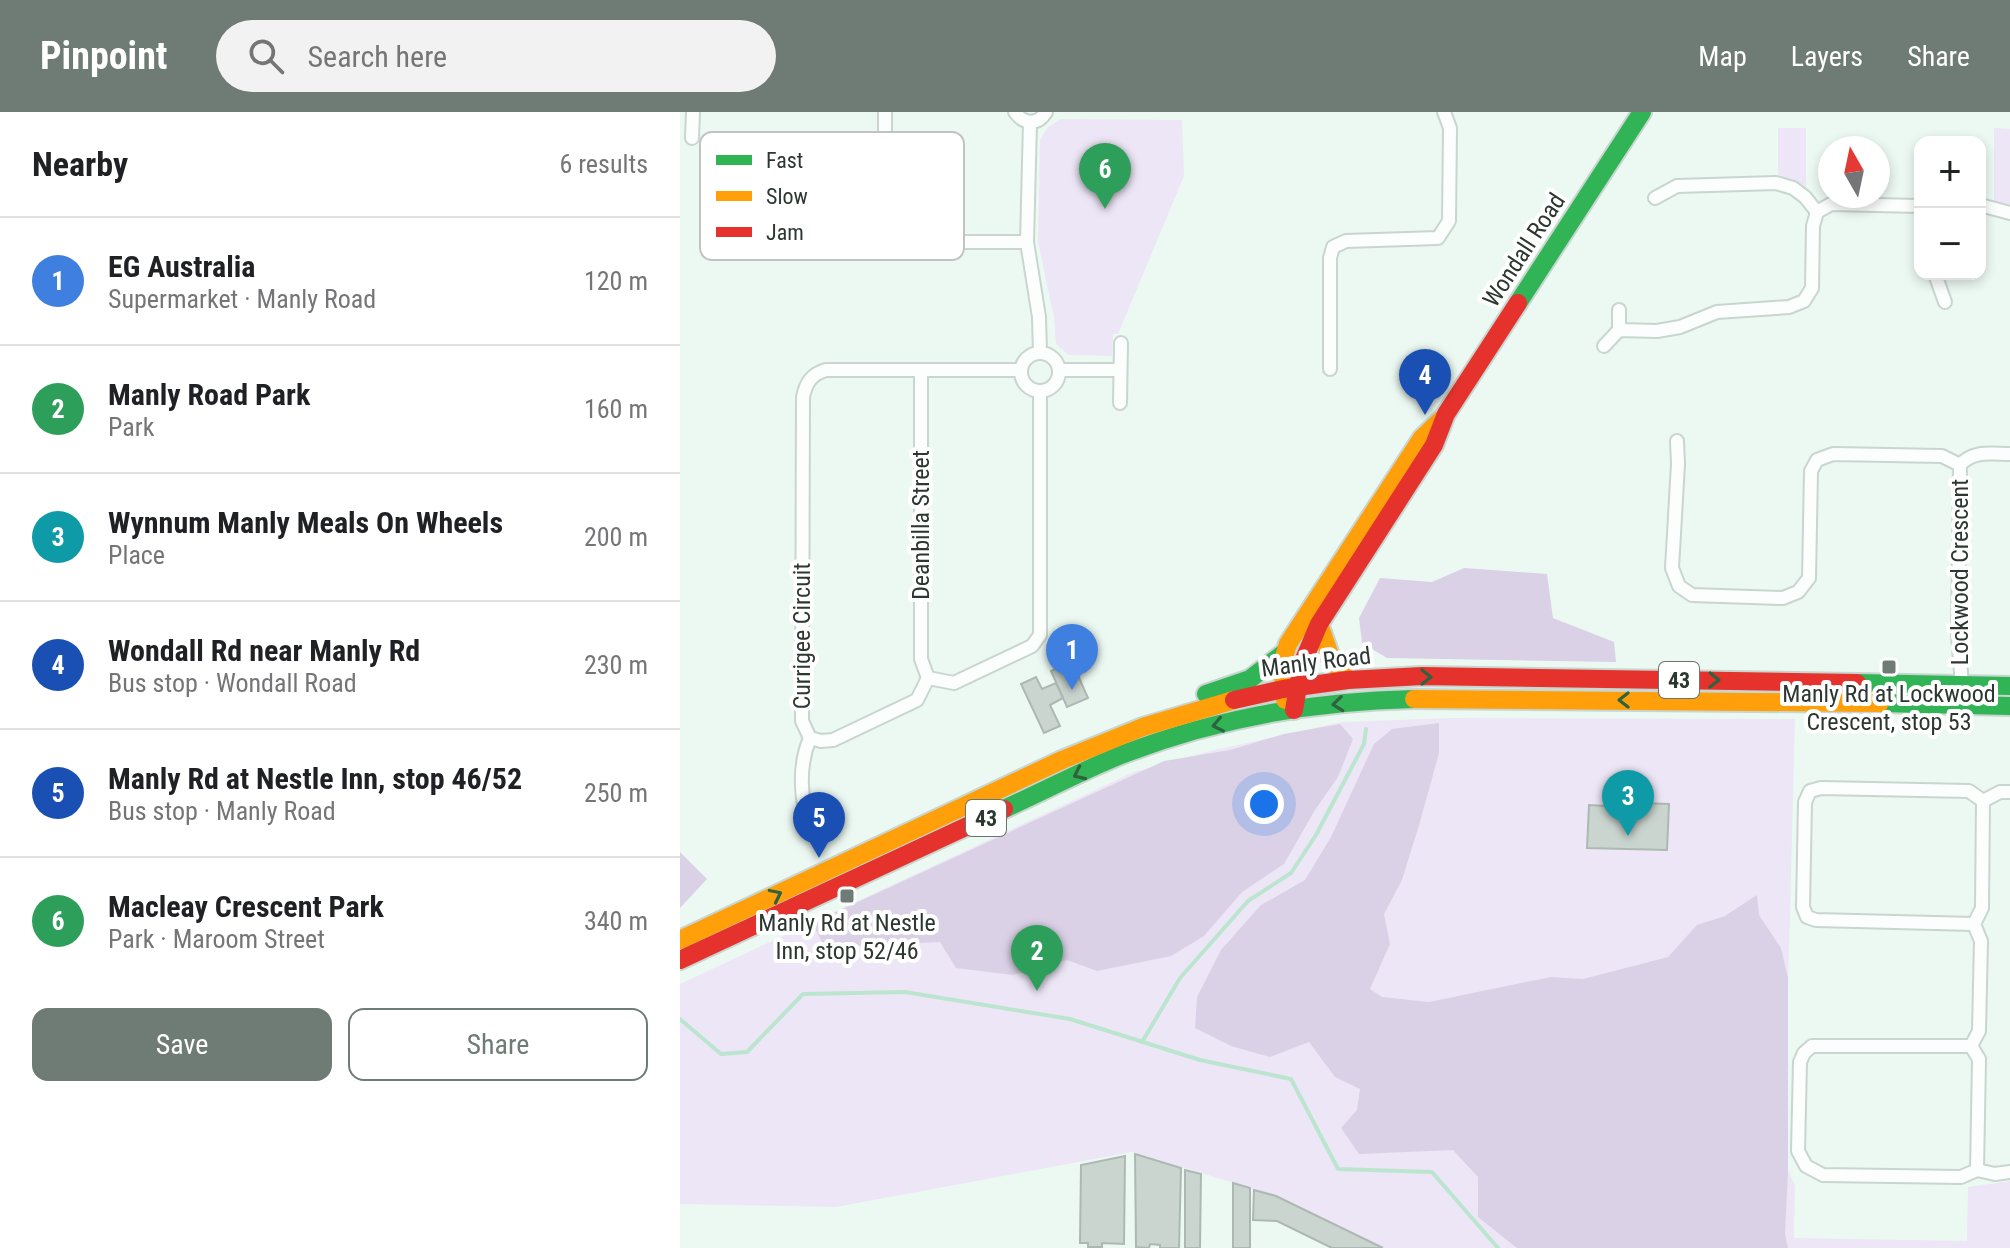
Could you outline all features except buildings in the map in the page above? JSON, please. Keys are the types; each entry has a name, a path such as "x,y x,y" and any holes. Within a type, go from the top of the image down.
{"main road":[{"name":"Wondall Road","path":"1290,688 1319,624 1434,445 1446,414 1642,112"},
{"name":"Wondall Road","path":"1290,711 1284,653 1422,438 1446,414"},
{"path":"1319,624 1332,661 1348,680"},
{"path":"1110,739 1121,726 1135,718 1250,679 1284,653"},
{"name":"Manly Road","path":"680,940 1110,739 1213,705 1290,688 1348,680 1422,676 2010,686"},
{"name":"Manly Road","path":"680,960 1123,754 1185,733 1290,711 1359,702 1427,699 1696,699 2010,706"}],"street":[{"path":"692,138 693,112"},
{"path":"1015,112 1024,121 1030,122 1042,118 1046,112"},
{"path":"1330,369 1330,258 1333,247 1346,241 1438,238 1447,228 1450,128 1444,112"},
{"path":"1030,122 1027,242 1039,317 1040,353"},
{"path":"1655,198 1677,186 1776,183 1793,188 1817,212"},
{"path":"1619,330 1668,329 1717,312 1789,307 1804,301 1812,288 1813,226 1817,212 1831,204 1914,206"},
{"path":"1986,207 2010,213"},
{"path":"964,242 1027,242"},
{"path":"1937,280 1945,302"},
{"path":"1604,346 1619,330 1619,310"},
{"path":"1120,403 1121,343"},
{"path":"1040,391 1025,384 1021,370 1027,358 1040,353 1051,357 1059,370"},
{"name":"Currigee Circuit","path":"928,678 917,700 833,740 810,738 802,721 805,387 817,372 826,370 1021,370"},
{"name":"Deanbilla Street","path":"921,370 921,659 928,678"},
{"path":"1059,370 1120,370"},
{"path":"1040,391 1054,384 1059,370"},
{"path":"928,678 954,683 1032,646 1040,635 1040,391"},
{"path":"1677,441 1672,568 1679,586 1692,595 1783,598 1798,592 1809,578 1811,471 1817,460 1833,454 1942,456 1960,465"},
{"name":"Lockwood Crescent","path":"1962,685 1958,649 1960,465 1967,457 1978,454 2010,454"},
{"path":"810,738 803,755 803,809 811,829"},
{"path":"1974,924 1816,920 1807,917 1803,907 1805,802 1810,791 1821,788 1969,791 1983,801"},
{"path":"1983,801 2000,792 2010,792"},
{"path":"1971,1046 1979,1031 1981,941 1974,924 1982,908 1983,801"},
{"path":"1971,1046 1812,1046 1800,1062 1798,1151 1806,1166 1823,1175 1961,1177 1977,1170 1995,1174 2010,1172"},
{"path":"1971,1046 1979,1059 1977,1170"}],"shaded area":[{"path":"1061,119 1182,120 1184,176 1118,334 1113,334 1112,356 1069,355 1056,344 1054,317 1038,242 1040,140 1048,127"},
{"path":"1778,128 1806,128 1806,191 1778,174"},
{"path":"1994,128 2010,129 2010,206 1994,201"},
{"path":"1464,568 1547,574 1553,618 1614,642 1616,662 1387,658 1362,643 1359,618 1380,578 1432,582"},
{"path":"1451,718 1795,719 1787,1030 1788,1170 1795,1186 1794,1238 1967,1241 1968,1187 2010,1181 2010,1248 1385,1248 1274,1195 1132,1152 836,1207 680,1204 680,984 1134,772 1210,751 1342,722"},
{"path":"1439,723 1439,753 1420,822 1402,880 1384,914 1390,944 1370,989 1382,997 1429,1002 1551,977 1583,979 1668,957 1697,925 1725,916 1757,895 1759,915 1781,948 1788,978 1785,1234 1788,1248 1517,1248 1478,1217 1478,1177 1453,1150 1359,1154 1341,1128 1357,1110 1360,1089 1335,1077 1309,1042 1270,1057 1231,1046 1195,1028 1197,997 1221,950 1261,905 1305,880 1331,837 1374,744 1392,729"},
{"path":"1340,724 1353,739 1338,777 1284,864 1242,892 1204,936 1171,956 1097,971 1067,960 1013,975 956,968 940,942 825,947 812,923 1164,761 1230,750 1284,734"},
{"path":"680,852 707,879 680,908"}],"waterway":[{"path":"1142,1042 1180,978 1248,901 1291,873 1316,835 1364,744 1366,729"},
{"path":"680,1019 721,1054 747,1052 803,994 905,992 1070,1019 1200,1060 1291,1079 1338,1169 1432,1172 1498,1248"}],"traffic: fast":[{"path":"1518,303 1642,112"},
{"path":"1206,694 1250,679 1284,653"},
{"path":"1857,683 2010,686"},
{"path":"1004,809 1111,759 1196,730 1305,708 1414,699"},
{"path":"1880,703 2010,706"}],"traffic: slow":[{"path":"1285,700 1282,663 1288,644 1422,438 1442,419"},
{"path":"1319,624 1332,661 1348,680"},
{"path":"1414,699 1880,703"},
{"path":"680,940 1062,760 1143,727 1234,700"}],"traffic: jam":[{"path":"1294,710 1302,664 1319,624 1434,445 1446,414 1518,303"},
{"path":"1234,700 1348,680 1422,676 1857,683"},
{"path":"680,960 1004,809"}],"place":[{"name":"Macleay Crescent Park","path":"1105,209"},
{"name":"Wondall Rd near Manly Rd","path":"1425,415"},
{"name":"Manly Rd at Lockwood Crescent, stop 53","path":"1889,667"},
{"name":"EG Australia","path":"1072,690"},
{"name":"Wynnum Manly Meals On Wheels","path":"1628,836"},
{"name":"Manly Rd at Nestle Inn, stop 46/52","path":"819,858"},
{"name":"Manly Rd at Nestle Inn, stop 52/46","path":"847,896"},
{"name":"Manly Road Park","path":"1037,991"}]}
